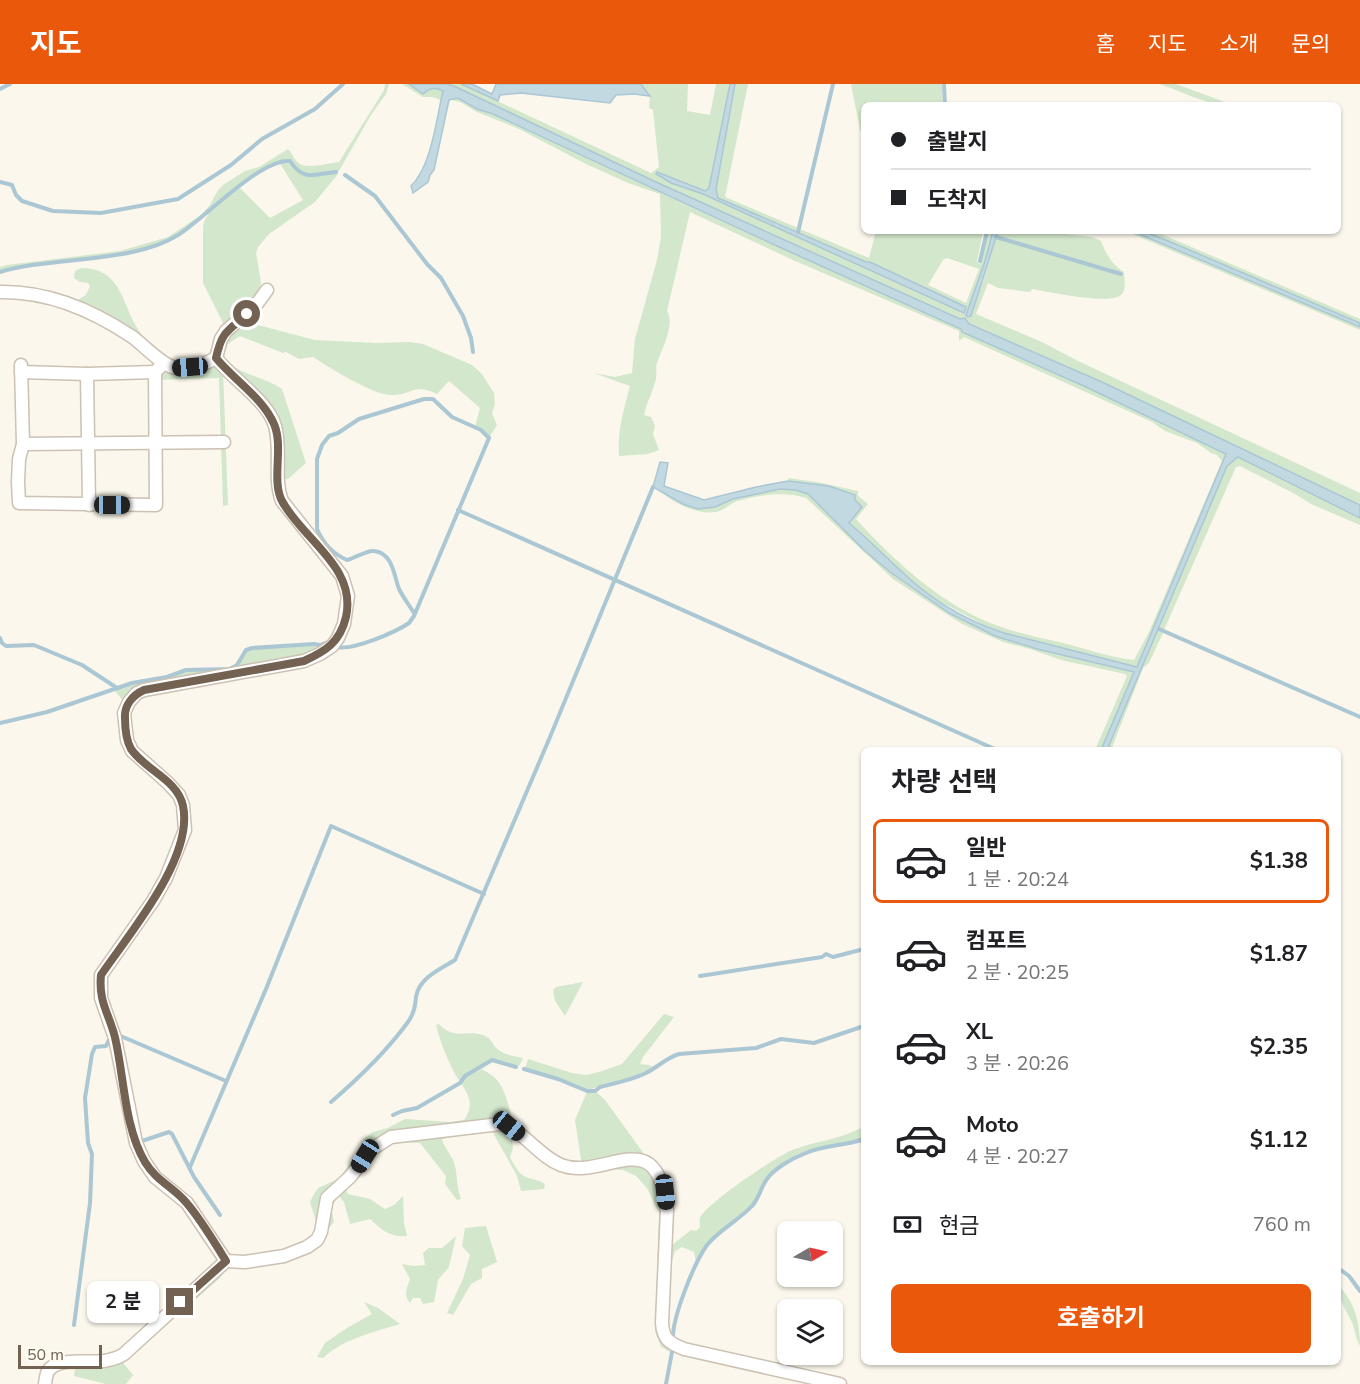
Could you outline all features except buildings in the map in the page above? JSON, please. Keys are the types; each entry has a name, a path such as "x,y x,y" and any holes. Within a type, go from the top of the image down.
{"street":[{"path":"0,292 46,296 64,302 130,336 164,363 175,368 205,364 216,358 221,339 226,331 256,305 267,290"},
{"path":"216,358 264,408 274,425 278,454 278,491 282,501 342,576 348,596 344,624 338,638 332,646 320,654 304,661 144,690 137,693 129,702 124,713 127,740 132,751 179,795 183,805 185,830 166,878 153,902 101,975 101,998 115,1038 136,1143 144,1161 155,1177 187,1203 226,1261"},
{"path":"155,372 156,505 19,503 19,459 23,444 21,368 87,374 155,372 164,363"},
{"path":"87,374 89,505"},
{"path":"23,444 224,442"},
{"path":"45,1384 46,1373 53,1366 64,1363 115,1360 124,1354 226,1261 245,1262 284,1256 307,1247 317,1240 321,1232 327,1198 350,1177 372,1149 391,1137 500,1124 509,1126 543,1155 564,1166 584,1167 626,1159 646,1162 662,1180 667,1210 662,1323 666,1340 684,1349 804,1381 840,1384"}],"green space":[{"path":"385,84 389,84 386,94 371,115 339,171 307,174 290,160 277,161 248,178 186,228 155,245 112,255 21,266 0,271 0,267 7,265 120,251 168,237 201,215 223,185 288,149 296,161 303,165 313,166 339,162 384,90"},
{"path":"402,84 409,84 423,93 433,88 443,90 441,100 423,97"},
{"path":"447,84 461,84 651,173 659,167 653,110 649,108 650,94 641,84 688,84 687,111 710,115 716,84 730,84 709,188 705,191 692,185 669,181 671,183 703,194 964,313 870,262 718,198 716,189 735,84 748,84 725,197 798,228 798,231 800,229 869,258 875,234 983,234 977,261 979,264 987,234 992,234 981,288 996,238 1122,274 997,236 997,234 1066,234 1092,237 1101,241 1110,259 1124,272 1125,287 1121,295 1115,298 1092,298 1032,289 1030,292 998,288 988,283 976,314 1042,342 1360,493 1360,505 1102,382 969,324 965,318 960,319 656,182","holes":["947,258 979,269 966,303 928,285 943,260"]},
{"path":"851,84 942,84 943,102 861,102 860,130"},
{"path":"1160,84 1176,84 1225,102 1205,101"},
{"path":"458,98 477,109 961,329 962,332 1086,387 1226,454 1137,667 1004,633 937,600 918,586 849,523 829,486 788,481 788,478 858,491 858,496 868,504 856,519 904,567 960,608 1024,634 1134,660 1149,632 1222,461 1217,455 1197,443 1165,431 1152,422 964,337 959,341 959,331 795,261 690,212 667,311 669,329 657,362 656,379 644,415 651,417 655,426 653,434 659,450 648,454 619,456 620,429 630,386 594,373 615,377 632,373 635,339 657,260 661,237 660,194 628,183 517,128 449,99"},
{"path":"279,162 289,162 295,170 306,176 338,174 315,202 269,234 258,247 256,253 261,282 259,293 225,327 203,283 203,226 205,220 218,204 240,188 270,218 303,200"},
{"path":"1132,234 1139,234 1360,327 1360,330"},
{"path":"1150,234 1161,234 1360,319 1360,323"},
{"path":"81,268 94,269 112,279 139,331 164,359 71,304 86,295 90,286 74,278 75,271"},
{"path":"250,323 315,340 423,344 472,365 482,374 494,393 495,404 492,413 497,425 489,438 482,429 475,427 480,408 449,381 437,394 418,389 400,394 385,394 352,380 313,357 299,359 286,352 283,353 240,336 224,349 224,359 245,373 282,389 306,463 288,479 280,480 279,436 220,355 229,333 238,326"},
{"path":"217,364 223,370 228,505 223,506 219,378 157,380 164,367"},
{"path":"1238,456 1360,518 1360,525 1311,504 1240,466 1236,467 1164,630 1159,628 1227,466"},
{"path":"657,489 683,504 715,507 733,499 780,489 808,494 864,550 890,572 949,613 995,636 1037,649 1135,672 1102,747 1096,747 1127,676 1125,674 1061,660 1003,642 962,624 893,579 806,498 780,494 763,496 737,501 719,511 708,512 700,512 670,499"},
{"path":"1158,630 1163,633 1149,663 1143,668 1112,747 1108,747"},
{"path":"330,643 319,653 164,683 125,703 114,690 132,684 167,678 186,671 230,669 238,666 246,651 252,649 320,646"},
{"path":"583,982 565,1016 555,1001 553,990 556,987"},
{"path":"664,1014 674,1017 640,1064 654,1068 630,1078 587,1090 525,1068 528,1059 586,1075 622,1064"},
{"path":"439,1024 450,1032 483,1035 502,1052 523,1058 519,1066 492,1060 465,1075 460,1082 443,1047 436,1025"},
{"path":"482,1069 494,1077 502,1087 514,1129 395,1134 338,1185 318,1228 310,1202 313,1196 318,1188 338,1179 355,1157 364,1139 373,1132 388,1128 405,1119 450,1122 464,1120 470,1101 461,1083 466,1077"},
{"path":"595,1091 605,1100 652,1165 582,1166 575,1120 587,1092"},
{"path":"491,1126 506,1127 534,1151 512,1137 513,1148 510,1157 518,1171 523,1176 545,1184 544,1189 521,1191 517,1176 491,1129 442,1139 455,1165 461,1199 457,1200 445,1184 446,1176 420,1143 391,1144 376,1155 346,1190 348,1194 370,1199 385,1209 394,1205 403,1196 407,1236 391,1234 370,1219 350,1224 344,1202 339,1196 331,1207 334,1222 313,1248 284,1261 260,1266 227,1267 221,1277 123,1363 133,1375 126,1384 106,1384 74,1376 76,1364 122,1361 226,1264 247,1264 284,1258 311,1245 321,1234 330,1198 352,1178 373,1151 394,1139"},
{"path":"861,1128 861,1139 847,1144 807,1151 771,1173 764,1181 752,1205 707,1244 696,1262 694,1252 682,1247 675,1251 670,1267 666,1246 672,1245 691,1230 696,1231 700,1227 700,1218 705,1211 741,1182 790,1151"},
{"path":"612,1163 644,1165 664,1197 659,1325 670,1352 661,1347 655,1331 659,1213 647,1188 636,1176 623,1170 596,1168"},
{"path":"486,1226 497,1262 482,1269 482,1278 471,1284 453,1315 447,1313 463,1279 470,1255 462,1246 465,1228"},
{"path":"456,1236 449,1267 438,1280 434,1302 423,1304 420,1298 413,1298 410,1303 406,1294 410,1279 402,1264 425,1265 423,1253 429,1248 442,1248"},
{"path":"1341,1288 1349,1298 1355,1313 1360,1346 1352,1322 1341,1300"},
{"path":"364,1302 378,1308 400,1324 349,1341 323,1358 317,1357 325,1343 372,1314"}],"water":[{"path":"409,84 454,86 656,182 960,319 965,318 969,324 1102,382 1360,505 1360,518 1238,457 1227,466 1108,747 1102,747 1134,672 1037,649 995,636 949,613 890,572 864,550 808,494 780,489 733,499 715,507 698,509 683,504 653,487 660,462 668,463 664,486 704,500 788,481 829,486 855,495 855,500 862,507 849,523 918,586 948,607 1004,633 1137,667 1226,454 1086,387 962,332 961,329 493,114 477,109 458,98 449,100 434,170 428,182 413,193 411,186 429,154 443,91 433,89 423,94"},
{"path":"461,84 472,84 492,94 496,84 641,84 650,96 616,95 610,103 521,93 500,95 498,101"},
{"path":"730,84 735,84 716,189 718,198 870,262 966,307 964,313 703,194 671,183 656,174 657,172 705,191 709,188"},
{"path":"992,234 997,234 971,316 968,317 966,315"},
{"path":"1139,234 1150,234 1173,243 1360,323 1360,327"}],"waterway":[{"path":"0,89 10,84"},
{"path":"0,182 12,185 16,195 22,201 53,211 101,213 178,199 231,165 262,139 315,109 343,84"},
{"path":"798,232 833,84"},
{"path":"944,84 945,102"},
{"path":"0,272 138,251 159,244 178,235 249,179 278,163 290,161 300,172 310,175 336,172"},
{"path":"345,175 375,196 427,264 441,278 463,316 471,338 473,352"},
{"path":"980,261 986,234"},
{"path":"996,237 1121,274"},
{"path":"337,647 363,644 409,623 414,616 489,438 481,430 452,417 433,399 424,399 359,419 338,433 329,436 322,445 317,459 317,529 322,539 329,548 347,560 371,551 385,556 392,566 399,589 414,613"},
{"path":"331,1102 352,1084 400,1033 412,1016 421,984 455,960 653,487"},
{"path":"458,510 990,747"},
{"path":"1159,629 1360,717"},
{"path":"0,638 6,646 34,645 82,665 117,688"},
{"path":"0,723 47,712 132,683 167,677 186,670 230,669 237,665 246,650 252,648 320,645 328,642"},
{"path":"190,1167 266,989 331,826 484,894"},
{"path":"700,976 822,957 826,954 833,957 861,950"},
{"path":"524,1069 587,1091 595,1091 600,1087 641,1075 679,1054 756,1048 781,1039 814,1043 861,1027"},
{"path":"74,1325 90,1203 92,1154 88,1143 85,1098 95,1047 106,1046 110,1038 123,1037 226,1081"},
{"path":"393,1115 417,1108 460,1083 465,1076 492,1060 516,1067"},
{"path":"142,1141 169,1132 172,1134 194,1177 220,1215"},
{"path":"673,1339 680,1305 702,1253 712,1240 752,1206 768,1177 789,1161 813,1150 861,1140"},
{"path":"1341,1270 1349,1276 1360,1291"},
{"path":"666,1384 672,1352"}],"route":[{"path":"180,1302 226,1261 187,1203 155,1177 144,1161 136,1143 115,1038 101,998 100,988 101,975 139,923 166,878 185,830 183,805 179,795 168,783 132,751 127,740 124,713 129,702 137,693 144,690 166,684 304,661 320,654 332,646 338,638 348,609 348,596 342,576 282,501 278,491 278,454 274,425 264,408 216,358 221,339 226,331 247,314"}]}
